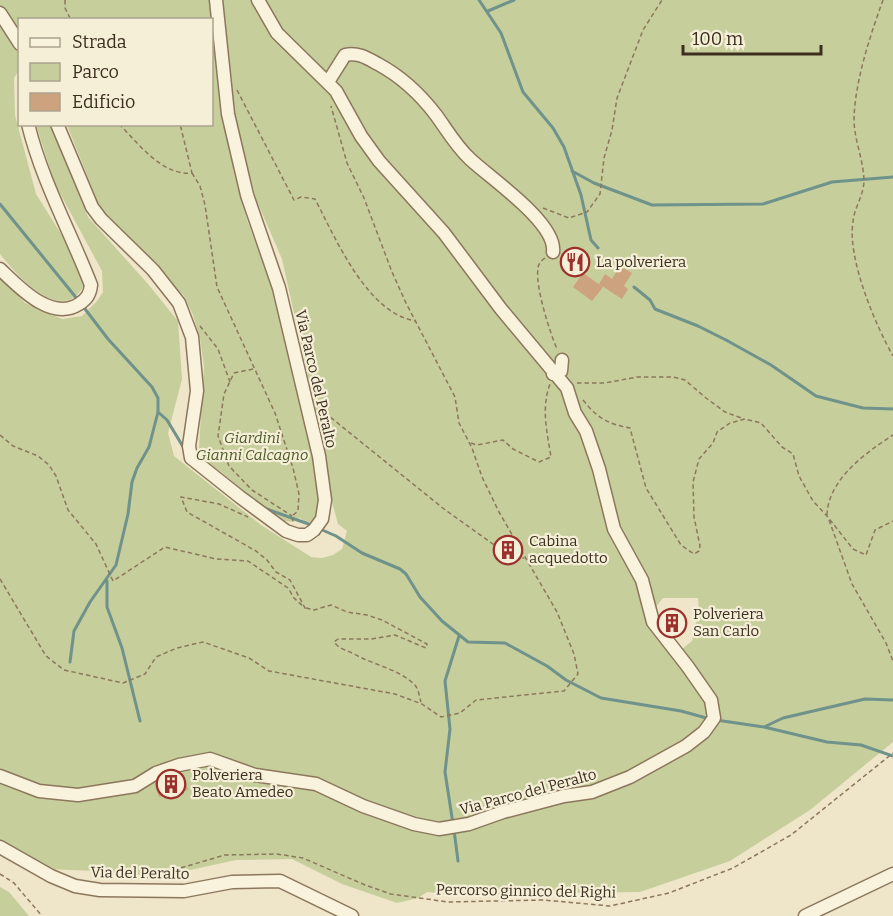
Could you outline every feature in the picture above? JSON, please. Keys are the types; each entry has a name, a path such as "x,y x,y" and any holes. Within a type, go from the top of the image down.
{"street":[{"name":"Via Parco del Peralto","path":"58,126 92,207 101,219 153,270 179,303 192,337 197,390 189,446 191,458 286,531 307,535 322,519 325,500 319,456 279,288 247,195 228,114 216,0"},
{"name":"Via Parco del Peralto","path":"0,776 39,791 78,795 135,786 179,765 210,759 255,775 316,784 363,806 414,824 439,829 469,824 503,812 564,796 592,792 630,777 686,746 704,732 714,718 711,700 653,622 642,580 614,529 599,469 567,388 501,309 444,233 379,161 361,136 336,91 277,33 258,0"},
{"path":"0,13 18,41"},
{"path":"328,82 345,55 354,53 399,76 411,85 436,115 442,133 525,206 542,224 553,244 553,252"},
{"path":"0,269 29,295 57,310 80,303 86,298 91,285 54,201 29,126"},
{"path":"554,374 561,371 562,360"},
{"name":"Via del Peralto","path":"0,847 51,876 75,886 100,890 184,891 232,882 280,881 352,916"},
{"path":"805,916 893,874"}],"path":[{"path":"64,0 70,18"},
{"path":"525,206 548,209 569,218 587,212 600,194 604,158 612,130 617,98 643,30 662,0"},
{"path":"883,0 874,23 857,91 854,121 864,182 852,221 853,244 871,311 893,356"},
{"path":"232,82 245,101 294,200 301,197 315,199 341,250 364,284 388,310 417,321"},
{"path":"0,579 46,656 64,670 123,683 145,674 156,657 177,648 203,642 249,658 269,671 395,694 422,704 441,717 460,713 476,700 564,691 578,674 574,654 557,612 524,557 482,477 470,442 459,423 455,397 392,272 364,198 347,163 330,100"},
{"path":"121,126 158,162 181,174 192,173"},
{"path":"180,126 192,173 200,186 205,205 217,287 275,413 293,468 299,495 298,511 292,516"},
{"path":"553,252 541,260 537,273 553,340 562,360"},
{"path":"199,325 218,350 230,382"},
{"path":"254,369 234,373 224,394 218,436 229,466 252,490 292,516 293,522"},
{"path":"470,442 477,445 503,440 513,449 538,462 551,457 545,397 554,374"},
{"path":"572,384 605,383 637,377 673,377 686,380 725,412 761,423 782,447 793,454 799,476 813,501 853,549 867,555 876,530 893,521"},
{"path":"305,397 511,557 518,559 524,557"},
{"path":"596,414 611,425 630,428 646,488 681,545 694,554 699,551 700,546 694,517 693,482 699,459 713,443 717,432 730,423 745,419"},
{"path":"0,435 13,446 38,456 49,465 56,476 68,510 96,544 114,581 165,547 216,559 248,561 288,588 294,598 305,608 314,610 331,605 347,612 367,615 382,620 427,644 426,648 410,639 390,634 371,639 338,639 334,642 337,647 393,670 414,684 422,704"},
{"path":"893,435 861,459 835,487 828,504 827,516 852,584 886,644 893,661"},
{"path":"253,519 219,504 181,497 187,512 244,543 267,560 276,572 290,580 305,608"},
{"name":"Percorso ginnico del Righi","path":"126,879 146,878 225,855 277,854 303,858 391,894 448,902 543,900 610,906 669,893 733,868 791,835 893,753"},
{"path":"0,874 14,883 42,916"}],"green space":[{"path":"0,0 210,0 211,18 18,18 18,72 14,78 15,115 36,194 68,245 82,274 84,285 75,297 64,301 53,299 40,294 29,285 0,254"},
{"path":"221,0 893,0 893,742 810,810 730,861 640,892 452,895 427,892 418,898 397,903 342,884 292,859 236,860 163,876 148,873 126,877 96,871 46,869 0,843 0,275 25,303 62,319 82,316 103,292 102,271 55,184 36,126 50,126 88,217 178,321 182,379 168,433 174,456 261,525 311,557 322,558 342,549 347,531 338,524 332,502 322,439 282,259 256,199 233,111","holes":["663,598 698,598 699,609 692,641 673,656 647,618"]},
{"name":"Giardini Gianni Calcagno","path":"213,36 234,173 247,220 276,298 312,453 319,506 311,522 304,522 300,518 293,522 278,520 220,471 206,463 200,454 199,447 204,367 200,338 193,315 184,296 101,210 67,126 213,126"},
{"path":"0,887 9,892 29,916 0,916"}],"building":[{"path":"620,266 632,273 624,286 628,289 622,299 599,284 605,274 612,279"},
{"path":"583,273 603,287 592,301 573,287"},
{"name":"Polveriera San Carlo","path":"669,611 685,623 676,634 662,620"},
{"name":"Polveriera Beato Amedeo","path":"183,773 188,790 159,797 155,783"}],"waterway":[{"path":"479,0 501,33 523,92 553,128 564,147 581,195 591,240 598,248"},
{"path":"488,11 514,0"},
{"path":"572,171 594,183 652,205 763,204 832,182 893,177"},
{"path":"0,204 78,300"},
{"path":"634,287 650,300 655,309 726,340 771,365 816,396 863,408 893,409"},
{"path":"70,662 74,631 90,602 116,565 128,514 132,482 149,447 158,412 158,398 152,387 108,339 82,305"},
{"path":"158,412 167,420 185,450"},
{"path":"264,508 314,526"},
{"path":"320,529 336,536 362,553 400,569 406,574 420,597 442,621 468,642 505,643 601,698 681,711 710,719"},
{"path":"107,581 107,607 122,648 140,721"},
{"path":"453,824 445,772 450,729 445,681 459,636"},
{"path":"764,727 783,718 865,699 893,700"},
{"path":"716,720 764,727 827,742 861,745 893,756"},
{"path":"454,830 458,861"}],"place":[{"name":"La polveriera","path":"575,262"},
{"name":"Cabina acquedotto","path":"508,550"},
{"name":"Polveriera San Carlo","path":"672,623"},
{"name":"Polveriera Beato Amedeo","path":"171,784"}]}
